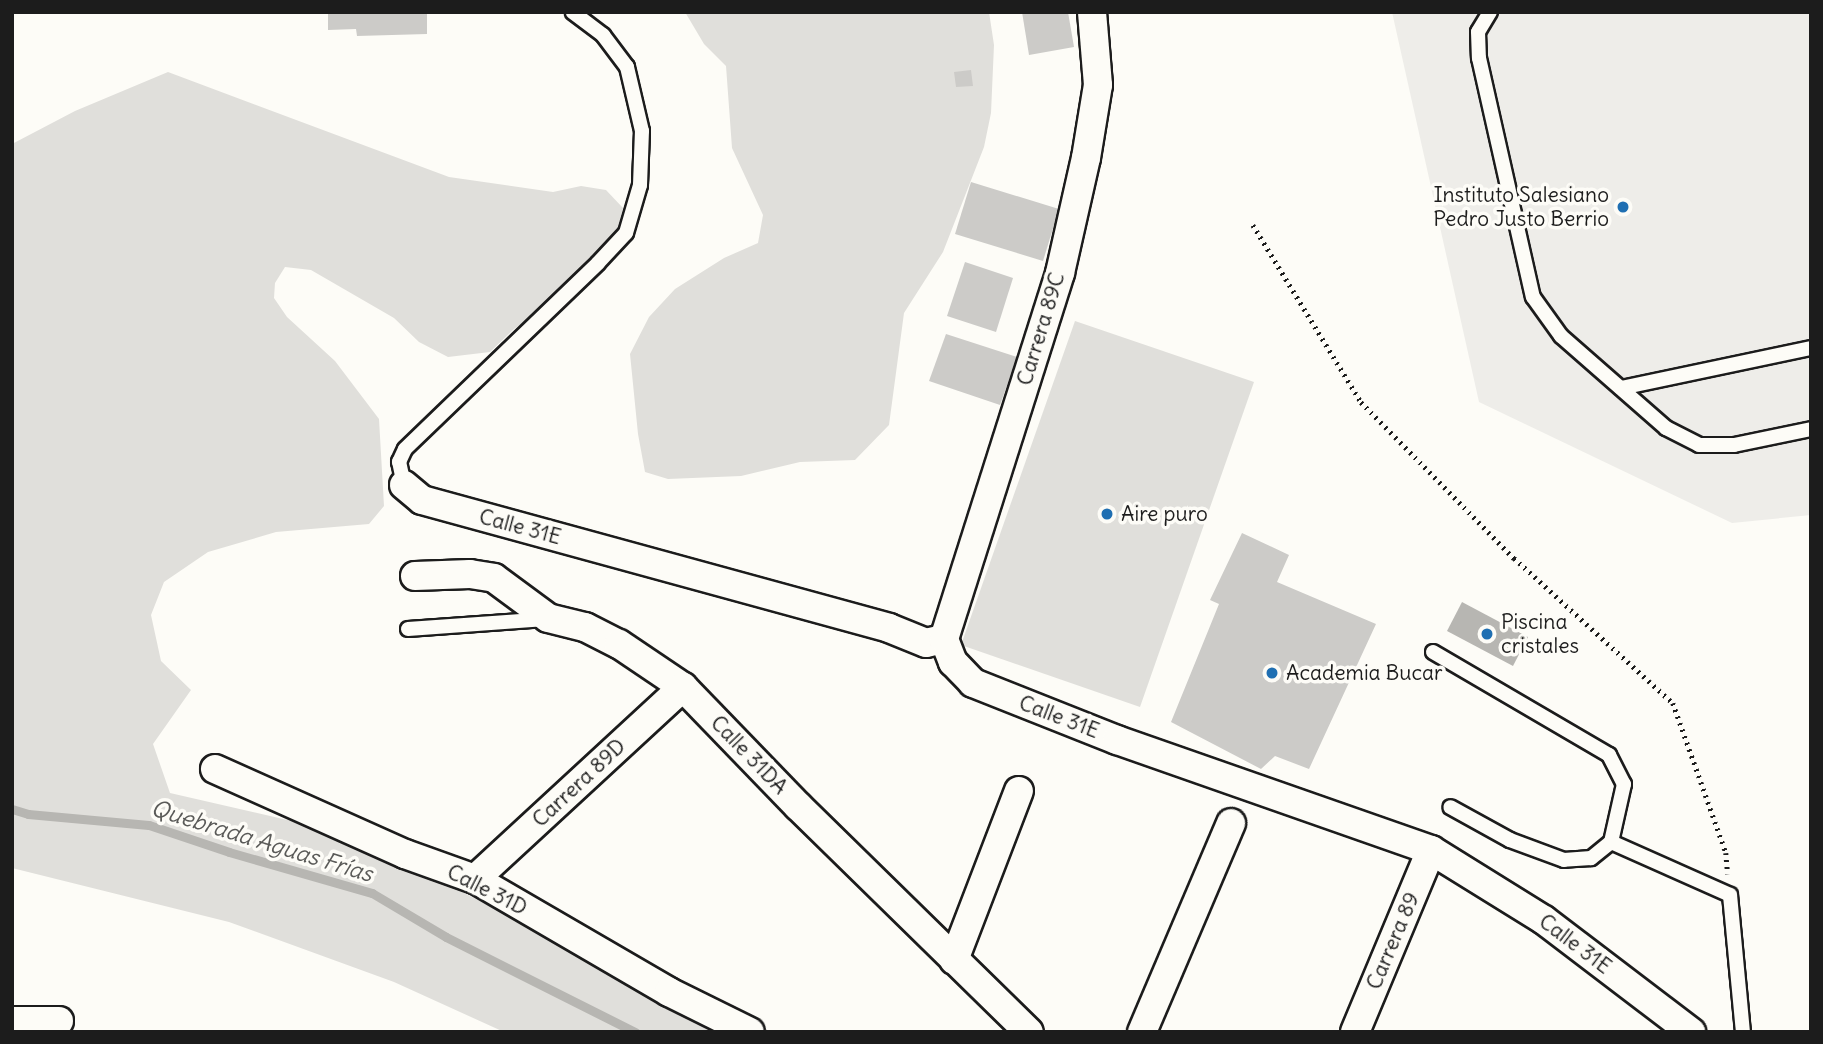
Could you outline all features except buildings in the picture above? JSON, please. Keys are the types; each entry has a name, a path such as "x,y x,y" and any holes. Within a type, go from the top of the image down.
{"street":[{"name":"Carrera 89C","path":"944,639 1060,273 1086,158 1098,85 1092,12"},
{"name":"Calle 31E","path":"404,485 422,500 889,628 926,643 944,639 953,662 972,683 1117,740 1431,850 1544,920 1691,1032"},
{"name":"Calle 31DA","path":"415,576 470,575 494,578 548,618 584,628 619,643 683,687 1029,1032"},
{"name":"Carrera 89D","path":"475,879 683,687"},
{"name":"Calle 31D","path":"215,769 405,854 475,879 669,992 750,1032"},
{"path":"954,960 1019,791"},
{"path":"1142,1032 1231,823"},
{"name":"Carrera 89","path":"1355,1032 1431,850"},
{"path":"12,1021 59,1021"}],"lane":[{"path":"404,485 399,462 405,449 598,264 626,233 640,186 642,131 634,93 627,67 620,57 603,35 573,12"},
{"path":"1490,12 1478,32 1479,58 1533,298 1561,336 1666,428 1699,445 1734,445 1811,429"},
{"path":"1620,388 1811,348"},
{"path":"408,629 548,618"},
{"path":"1433,652 1609,755 1624,784 1611,842 1591,858 1564,860 1510,840 1450,807"},
{"path":"1611,842 1730,895 1743,1032"}],"path":[{"path":"1253,225 1361,401 1514,558 1673,703 1726,853 1730,895"}],"shaded area":[{"path":"685,12 989,12 994,45 991,113 984,147 943,252 904,313 889,425 855,460 800,462 741,476 668,479 645,472 638,434 630,354 649,317 675,289 724,258 758,243 763,215 732,148 726,66 704,44"},
{"name":"Instituto Salesiano Pedro Justo Berrio","path":"1392,12 1811,12 1811,515 1732,523 1479,402"},
{"path":"168,72 449,177 553,192 581,186 606,190 623,208 618,229 602,251 552,302 514,329 490,352 448,357 419,342 394,318 311,270 285,267 275,283 274,298 287,317 335,361 379,419 384,506 369,524 276,532 208,552 164,582 151,615 161,661 191,690 153,744 170,793 322,828 397,858 732,1032 504,1032 394,982 229,922 12,868 12,144 75,111"},
{"name":"Aire puro","path":"1075,321 1254,382 1140,707 961,645"},
{"name":"Piscina cristales","path":"1462,602 1528,637 1513,666 1447,631"}],"waterway":[{"name":"Quebrada Aguas Frías","path":"12,809 28,814 149,825 229,852 372,893 446,937 635,1032"}],"place":[{"name":"Instituto Salesiano Pedro Justo Berrio","path":"1623,207"},
{"name":"Aire puro","path":"1107,514"},
{"name":"Piscina cristales","path":"1487,634"},
{"name":"Academia Bucar","path":"1272,673"}]}
